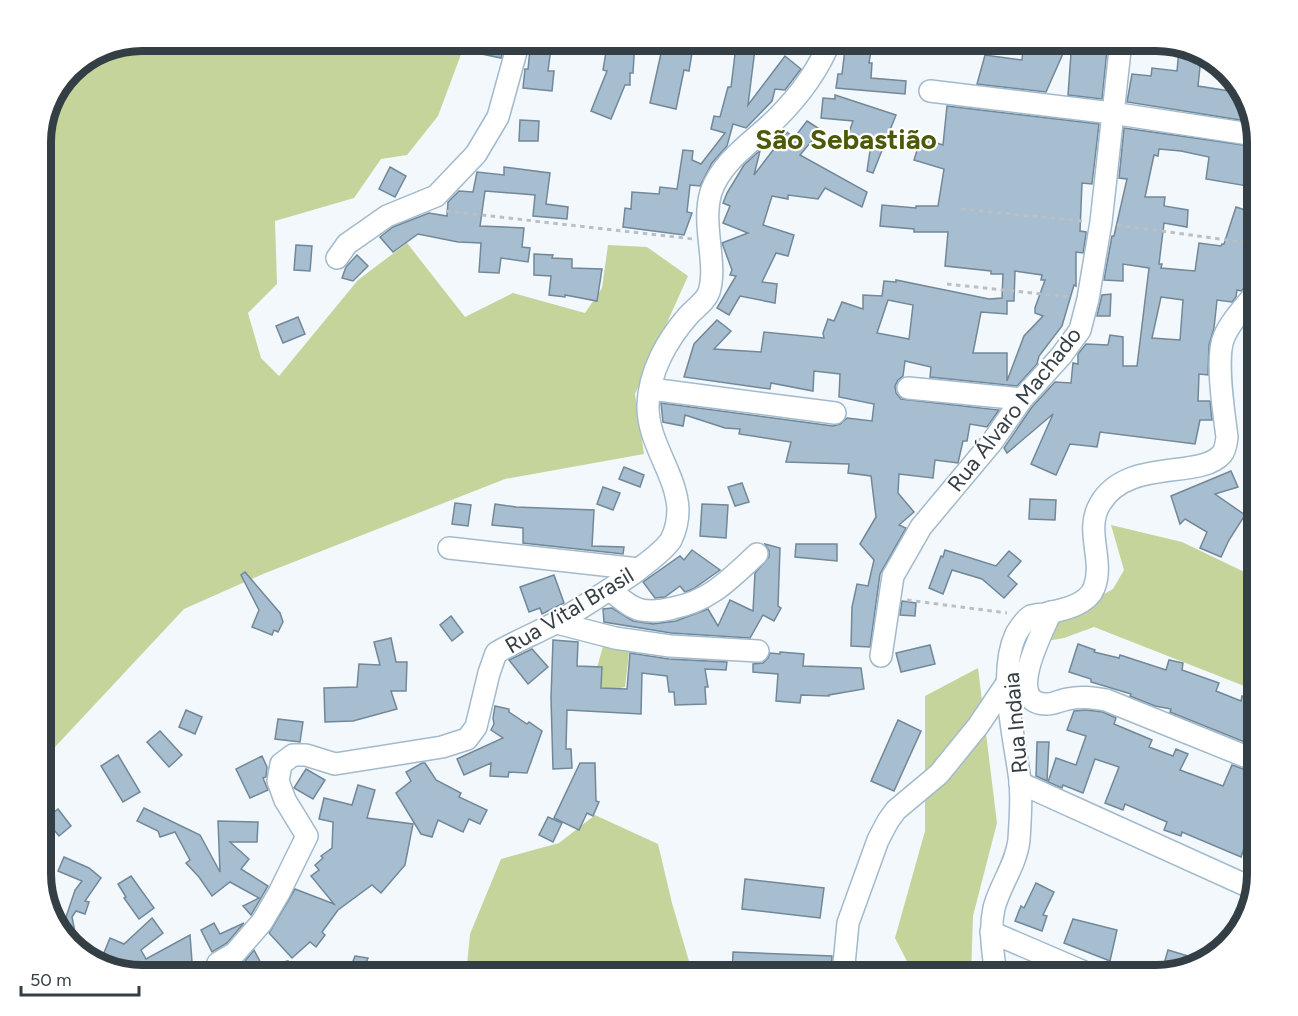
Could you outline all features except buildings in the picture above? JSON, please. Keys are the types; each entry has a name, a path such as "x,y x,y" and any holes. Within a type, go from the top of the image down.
{"street":[{"path":"337,258 347,244 387,216 436,196 476,153 498,117 516,51"},
{"name":"Rua Vital Brasil","path":"217,965 235,953 262,922 307,836 281,790 278,780 281,764 293,755 306,755 335,764 442,747 467,739 476,727 496,652 557,622 609,590 659,553 670,541 677,526 678,508 675,492 658,450 648,405 660,358 676,330 708,294 711,272 708,210 711,192 719,176 732,159 777,118 809,82 826,51"},
{"name":"Rua Álvaro Machado","path":"881,656 893,576 921,527 992,442 1022,399 1080,330 1088,299 1101,222 1120,51"},
{"path":"930,91 1112,113 1246,134"},
{"path":"1247,304 1223,339 1221,365 1227,437 1226,447 1222,454 1202,465 1152,471 1125,481 1100,503 1093,526 1098,577 1094,591 1084,600 1069,608 1041,614 1026,681 1028,695 1035,703 1048,705 1067,699 1085,697 1106,700 1247,757"},
{"path":"908,388 1022,399"},
{"path":"651,389 835,412"},
{"path":"449,548 639,569"},
{"path":"609,590 640,610 658,612 683,606 701,600 720,588 757,554"},
{"name":"Rua Indaia","path":"995,965 991,932 994,907 1016,855 1020,783 1010,718 1009,680 1012,644 1018,630 1041,614"},
{"path":"557,622 615,638 670,646 758,651"},
{"path":"844,965 848,923 878,840 888,821 897,810 939,774 978,726 1009,680"},
{"path":"1020,783 1246,885"},
{"path":"991,932 1068,965"}],"path":[{"path":"422,203 446,211 708,241"},
{"path":"961,209 1048,219 1101,222 1247,243"},
{"path":"947,284 1088,299"},
{"path":"890,598 1041,614"}],"green space":[{"path":"142,51 462,51 438,116 407,155 381,159 354,198 275,221 277,284 248,313 261,358 279,376 358,280 407,243 465,317 513,293 585,313 602,288 608,245 647,247 688,276 635,394 644,454 505,479 263,574 184,609 51,751 51,136 60,102 82,74 107,58 125,53"},
{"path":"1111,525 1182,542 1247,573 1247,687 1094,627 1064,638 1047,641 1051,628 1062,618 1113,589 1124,570"},
{"path":"604,643 630,644 625,687 603,691 596,671"},
{"path":"978,668 997,823 973,916 971,965 909,965 895,938 925,831 925,696"},
{"path":"595,815 658,844 690,965 467,965 470,934 501,859 559,843"}],"district":[{"name":"São Sebastião","path":"846,139"}]}
